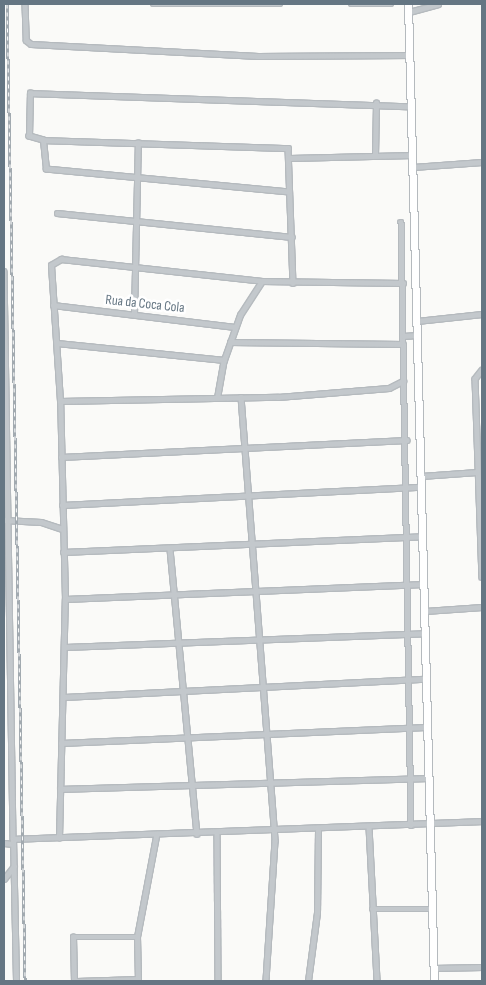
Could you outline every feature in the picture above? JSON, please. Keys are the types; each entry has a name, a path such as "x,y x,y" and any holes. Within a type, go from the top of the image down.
{"main road":[{"path":"408,4 425,611 427,778 434,981"}],"street":[{"path":"25,4 26,40 31,44 258,56 410,55"},
{"path":"153,4 280,4"},
{"path":"351,4 391,4"},
{"path":"409,12 438,4"},
{"path":"294,283 289,192 290,158 287,147 43,140 29,136 28,99 34,89 411,106"},
{"path":"375,156 376,103"},
{"path":"43,140 44,166 48,170 137,176 289,192"},
{"path":"134,314 138,143"},
{"path":"290,158 413,155"},
{"path":"413,167 482,162"},
{"path":"57,212 135,222 292,237"},
{"path":"401,222 403,381 407,440 409,537 411,825"},
{"path":"58,838 64,697 65,599 60,400 53,305 54,261 135,266 262,281 294,283 403,283"},
{"path":"4,271 6,520 16,981"},
{"path":"217,398 224,360 230,342 236,327 262,281"},
{"name":"Rua da Coca Cola","path":"53,305 236,327"},
{"path":"417,321 482,314"},
{"path":"403,336 418,335"},
{"path":"230,342 403,344"},
{"path":"57,344 224,360"},
{"path":"482,370 476,376 480,410 477,472 482,577"},
{"path":"60,400 217,398 350,392 390,388 403,381"},
{"path":"241,397 264,686 264,734 275,832 266,981"},
{"path":"61,457 245,446 407,440"},
{"path":"421,476 477,472"},
{"path":"62,505 421,487"},
{"path":"6,520 40,522 63,529"},
{"path":"63,552 170,549 423,536"},
{"path":"170,549 181,643 187,739 197,834"},
{"path":"65,599 174,596 424,584"},
{"path":"425,611 482,607"},
{"path":"65,647 409,636 425,633"},
{"path":"64,697 425,679"},
{"path":"4,710 10,716"},
{"path":"61,743 187,739 426,727"},
{"path":"60,789 427,778"},
{"path":"4,844 58,838 275,832 482,821"},
{"path":"368,827 377,981"},
{"path":"308,981 317,913 318,829"},
{"path":"217,834 218,981"},
{"path":"137,937 73,937 75,981 138,980 137,937 156,836"},
{"path":"4,879 14,866"},
{"path":"372,909 432,909"},
{"path":"433,968 482,967"}],"railway":[{"path":"7,4 25,981"}]}
